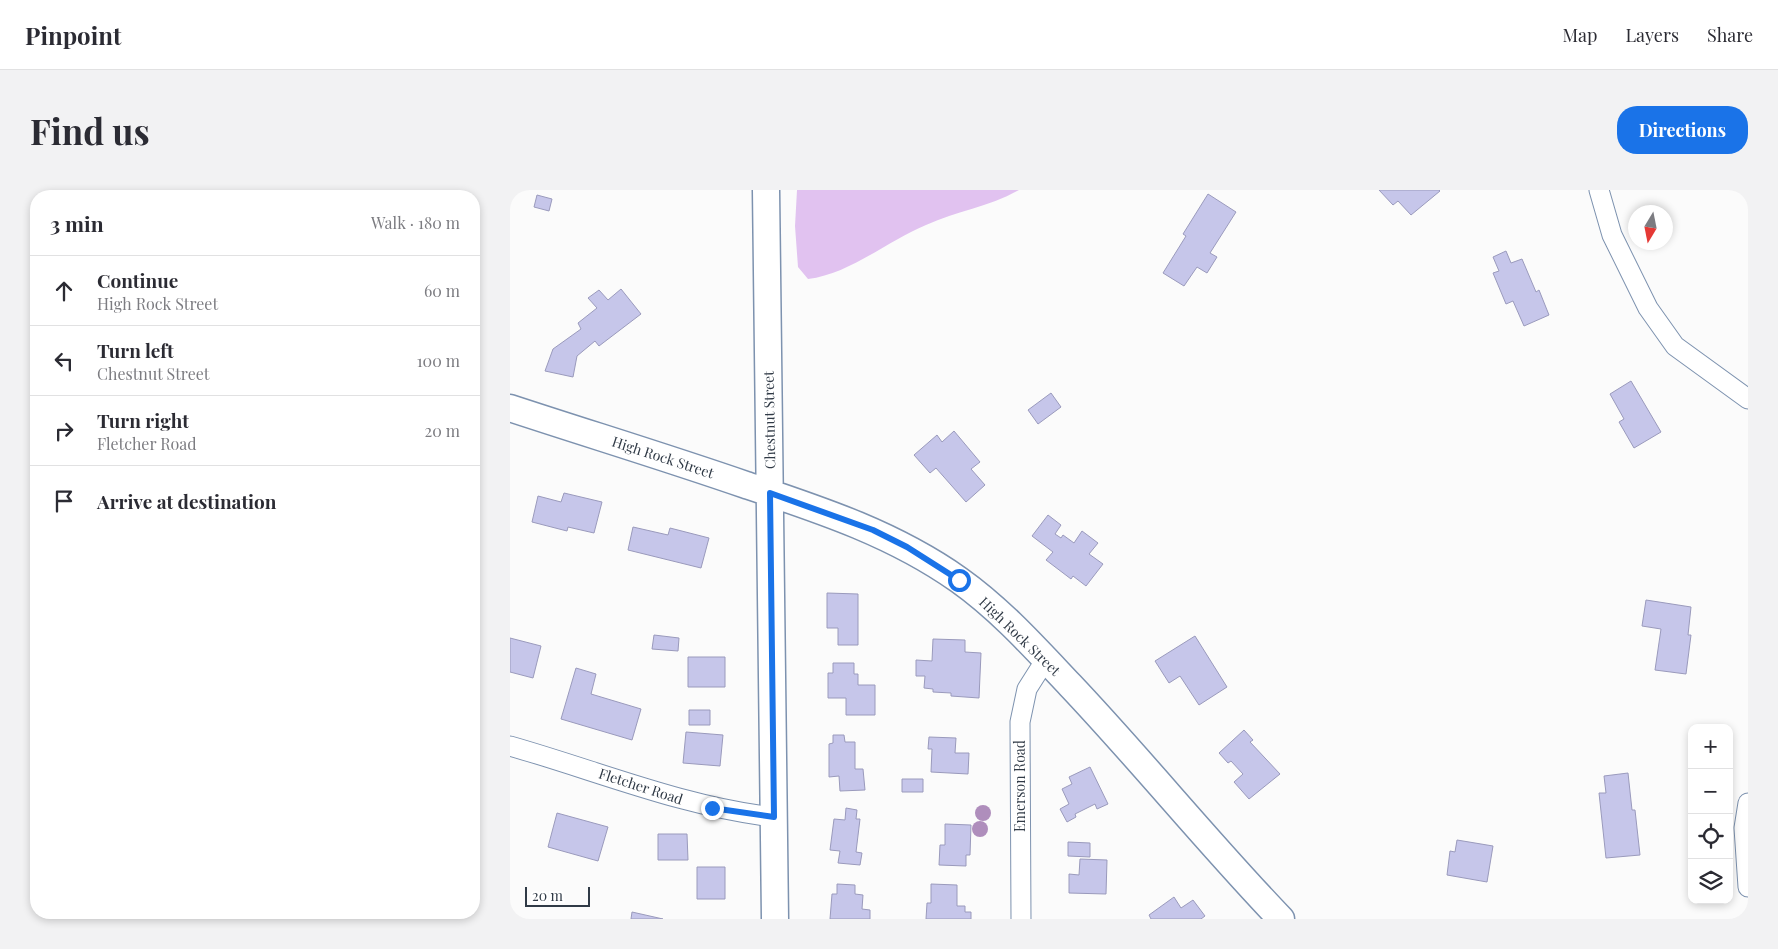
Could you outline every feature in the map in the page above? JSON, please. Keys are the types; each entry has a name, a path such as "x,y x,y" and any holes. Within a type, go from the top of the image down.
{"street":[{"name":"Chestnut Street","path":"766,190 775,919"},
{"path":"1599,190 1612,235 1648,308 1675,346 1748,398"},
{"name":"High Rock Street","path":"510,408 770,493 873,530 914,552 959,580 982,598 1046,659 1281,919"},
{"name":"Emerson Road","path":"1021,919 1020,722 1027,689 1046,659"},
{"name":"Fletcher Road","path":"510,746 688,802 732,812 774,817"},
{"path":"1748,803 1744,828 1748,887"}],"shaded area":[{"path":"797,190 1019,190 996,201 926,225 839,271 808,279 798,267 795,226"}],"building":[{"path":"1379,190 1440,191 1411,215 1398,201 1393,205"},
{"path":"1208,194 1236,212 1210,253 1217,257 1207,273 1197,267 1184,286 1163,273 1186,236 1183,234"},
{"path":"537,195 552,199 549,211 534,207"},
{"path":"1506,251 1511,263 1522,259 1536,292 1539,290 1549,315 1524,326 1513,301 1506,304 1493,273 1499,271 1493,257"},
{"path":"621,289 641,314 599,346 595,341 577,356 573,377 545,371 553,349 581,329 578,323 597,308 588,298 599,290 608,300"},
{"path":"1631,381 1661,432 1634,448 1619,422 1624,419 1610,394"},
{"path":"1051,393 1061,407 1038,424 1028,410"},
{"path":"954,431 980,462 971,469 985,485 966,502 936,468 930,473 914,455 937,435 942,442"},
{"path":"564,493 602,502 594,533 568,527 567,531 532,522 538,496 561,502"},
{"path":"1048,515 1061,525 1055,534 1061,538 1063,535 1074,543 1082,531 1098,543 1089,554 1103,564 1086,586 1073,576 1071,579 1046,560 1053,552 1032,536"},
{"path":"633,527 668,535 670,528 709,538 701,568 628,550"},
{"path":"827,593 858,594 858,645 838,645 838,628 827,628"},
{"path":"1646,600 1691,607 1688,635 1691,635 1686,674 1655,670 1661,629 1642,626"},
{"path":"654,635 679,638 678,651 652,649"},
{"path":"1195,636 1227,687 1199,705 1180,676 1169,683 1155,661"},
{"path":"510,638 541,646 533,678 510,672"},
{"path":"933,639 965,640 965,652 981,653 979,698 951,696 951,693 933,692 933,689 924,688 925,676 916,676 916,660 932,661"},
{"path":"688,657 725,657 725,687 688,687"},
{"path":"833,663 854,663 854,674 858,674 858,685 875,685 875,715 846,715 846,698 828,698 828,673 833,673"},
{"path":"576,668 596,674 591,694 641,709 632,740 561,719"},
{"path":"689,710 710,710 710,725 689,725"},
{"path":"1244,730 1253,740 1250,742 1280,774 1249,799 1234,782 1243,774 1231,761 1228,763 1219,753"},
{"path":"686,732 723,735 720,766 683,763"},
{"path":"833,735 844,735 845,742 855,742 855,769 863,769 865,790 840,791 839,776 829,777 829,744 833,743"},
{"path":"929,737 956,738 955,753 969,753 968,774 931,772 932,749 928,749"},
{"path":"1090,767 1108,804 1097,809 1095,804 1075,814 1076,817 1067,822 1060,809 1069,804 1062,789 1072,784 1069,777"},
{"path":"1628,773 1632,810 1635,810 1640,855 1606,858 1599,793 1606,793 1604,776"},
{"path":"902,779 923,779 923,792 902,792"},
{"path":"846,808 857,810 856,819 860,819 856,852 862,853 860,865 838,863 840,851 830,850 834,819 845,820"},
{"path":"557,813 608,827 598,861 548,847"},
{"path":"945,824 971,825 970,855 966,855 966,866 939,865 940,845 945,845"},
{"path":"658,834 687,834 688,860 658,860"},
{"path":"1457,840 1493,846 1487,882 1447,875 1450,851 1455,852"},
{"path":"1068,842 1090,843 1090,857 1068,856"},
{"path":"1080,859 1107,860 1106,894 1069,893 1069,874 1079,875"},
{"path":"697,867 725,867 725,899 697,899"},
{"path":"837,884 855,885 855,894 863,895 862,909 870,910 870,919 830,919 832,894 837,894"},
{"path":"931,884 957,885 957,906 965,906 965,912 971,912 971,919 926,919 927,903 931,903"},
{"path":"1174,897 1181,908 1193,900 1205,916 1201,919 1151,919 1149,915"},
{"path":"632,912 663,919 631,919"}],"route":[{"path":"712,808 774,817 770,493 834,514 873,530 907,547 959,580"}]}
